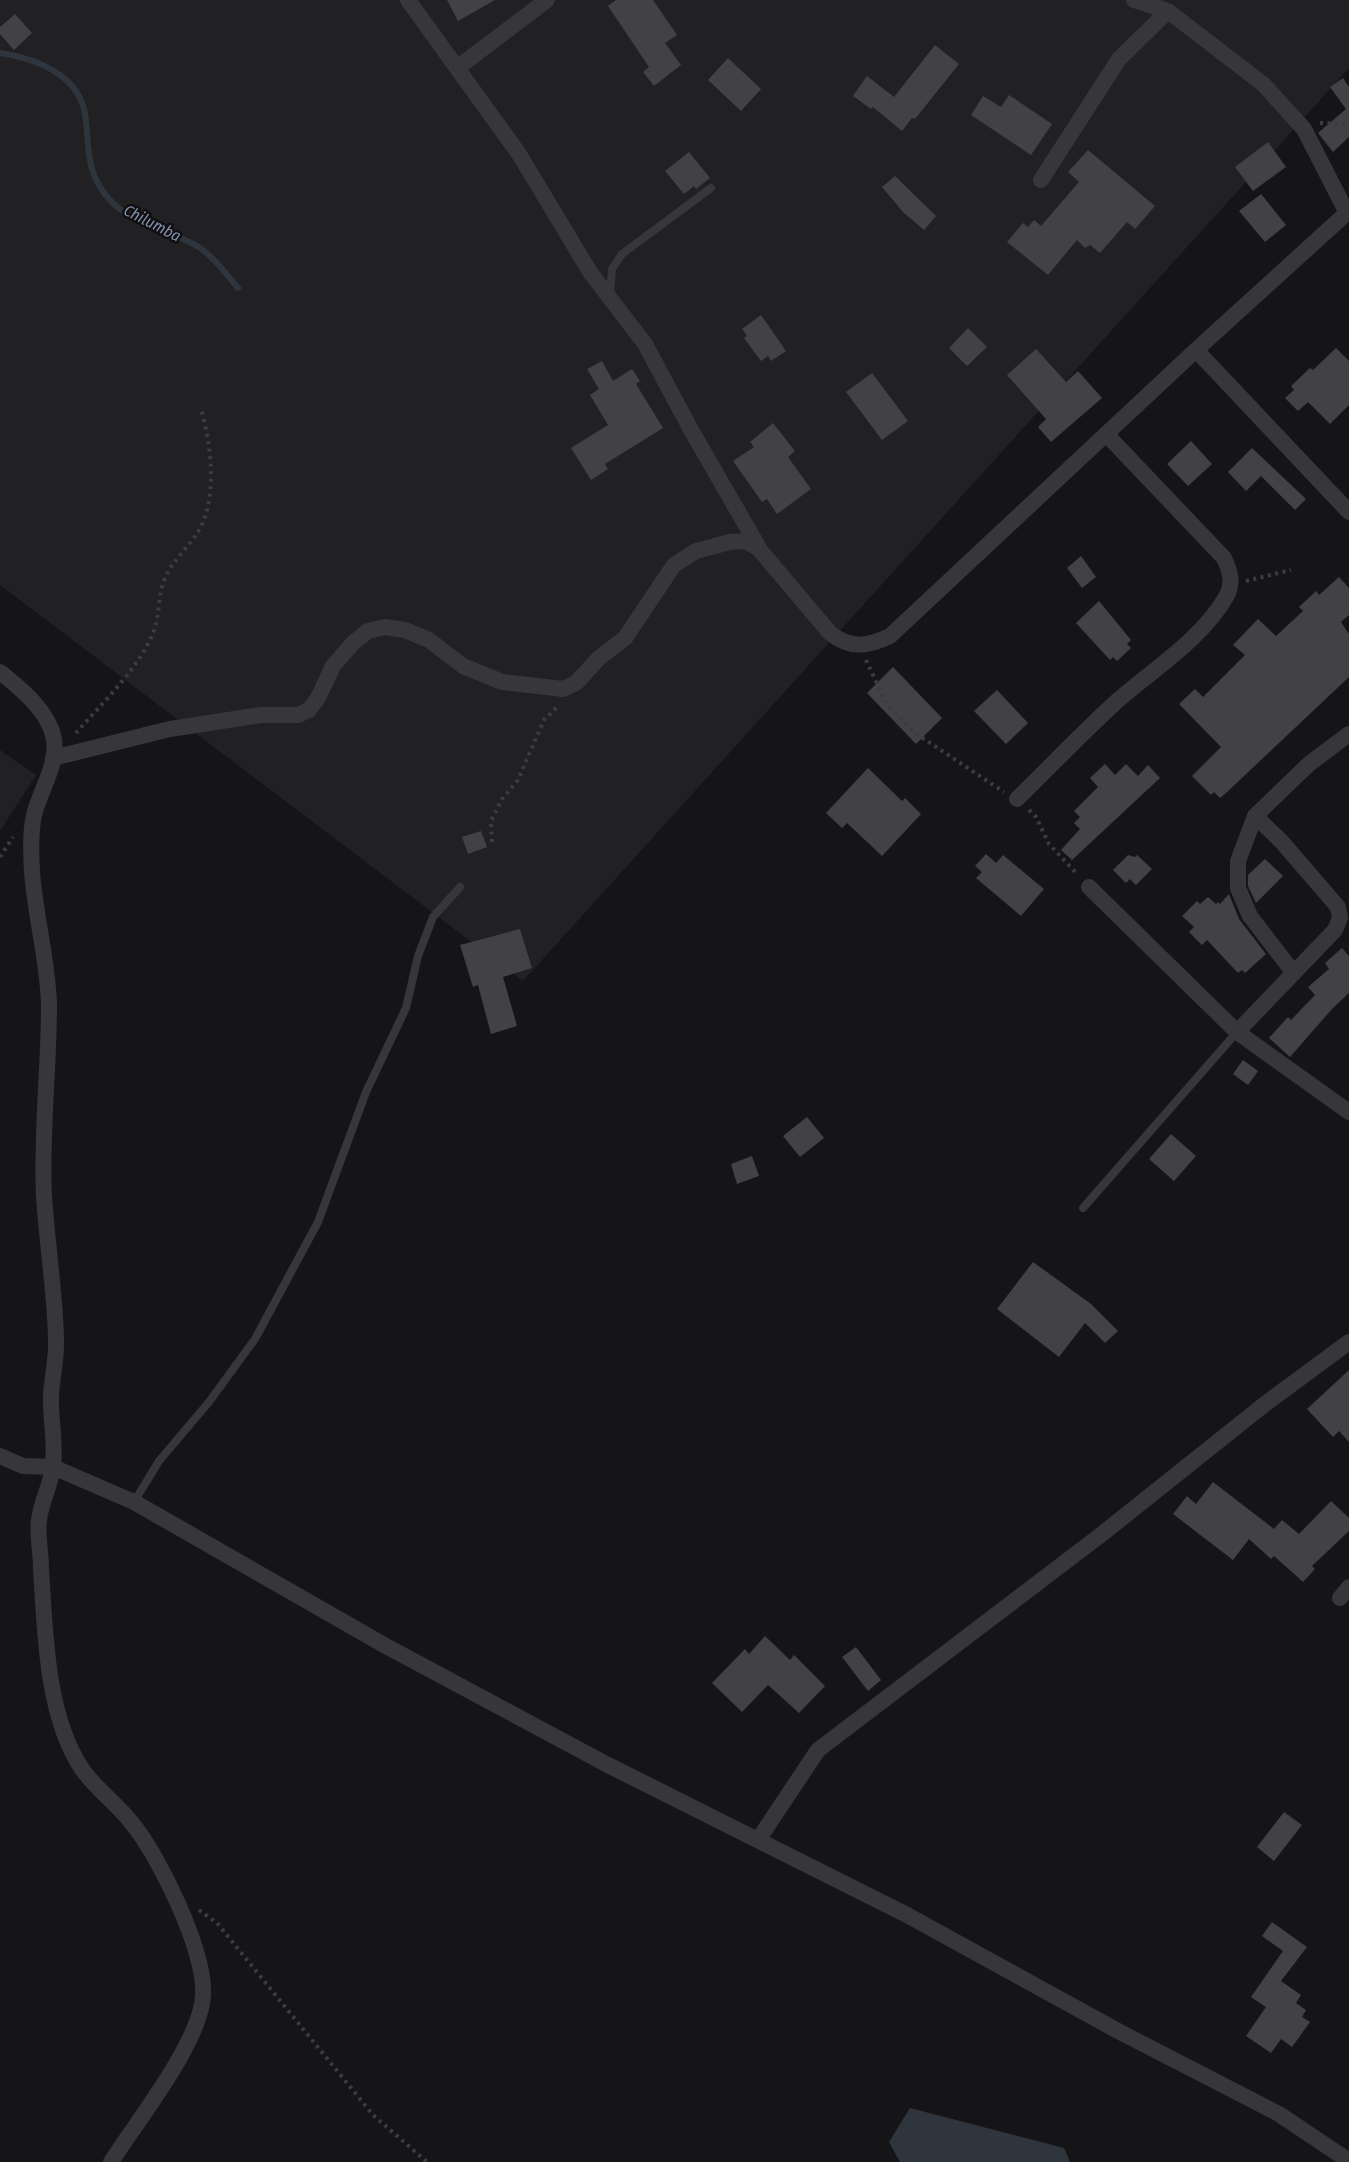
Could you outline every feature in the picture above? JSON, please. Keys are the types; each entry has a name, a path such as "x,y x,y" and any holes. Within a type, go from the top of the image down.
{"street":[{"path":"408,0 519,154 574,247 645,344 759,549 830,633 842,643 858,646 875,644 890,636 1196,350 1348,212 1304,129 1263,84 1168,11 1134,0"},
{"path":"457,68 547,0"},
{"path":"1041,180 1119,59 1168,11"},
{"path":"1196,350 1349,512"},
{"path":"1017,799 1115,703 1197,632 1226,597 1230,585 1230,572 1224,558 1106,434"},
{"path":"53,758 170,729 261,715 298,715 309,710 318,698 333,666 353,643 368,631 385,627 405,630 429,640 463,666 502,682 548,689 563,688 576,683 599,658 625,638 674,564 696,551 730,542 746,541 759,549"},
{"path":"0,672 20,688 49,724 54,741 53,758 34,816 31,837 32,872 49,1001 43,1173 47,1238 54,1287 56,1346 51,1394 53,1467 39,1521 44,1618 56,1704 66,1740 83,1771 133,1824 172,1890 202,1973 203,1996 197,2024 178,2058 111,2162"},
{"path":"1293,972 1250,916 1238,888 1238,861 1255,816 1310,764 1349,734"},
{"path":"1237,1032 1335,930 1340,918 1338,907 1281,841 1255,816"},
{"path":"1089,887 1237,1032 1349,1112"},
{"path":"758,1840 818,1750 1102,1534 1264,1404 1349,1342"},
{"path":"0,1456 23,1466 53,1467 134,1502 384,1645 606,1764 907,1915 1118,2031 1279,2114 1349,2161"}],"lane":[{"path":"610,298 612,269 622,254 711,188"},
{"path":"134,1502 159,1461 209,1402 255,1339 312,1231 366,1092 406,1008 418,956 433,917 460,887"},
{"path":"1083,1208 1237,1032"}],"path":[{"path":"53,758 98,709 147,646 155,627 164,580 172,564 201,527 207,509 211,467 210,440 201,409"},
{"path":"1230,585 1291,570"},
{"path":"858,646 886,703 915,733 1017,799 1036,817 1049,844 1089,887"},
{"path":"492,842 491,821 502,799 518,780 544,720 576,683"},
{"path":"172,1890 218,1923 373,2115 427,2162"}],"shaded area":[{"path":"0,0 1349,0 1349,68 523,981 0,585"},
{"path":"0,750 36,775 0,831"},
{"path":"910,2108 1064,2148 1070,2162 900,2162 889,2142"}],"building":[{"path":"447,0 495,0 458,21"},
{"path":"616,0 653,0 677,35 665,43 681,65 654,86 643,72 649,67 608,6"},
{"path":"15,14 32,33 14,50 0,34 0,27"},
{"path":"935,45 959,64 915,119 912,118 902,131 873,107 871,109 853,96 867,76 894,97"},
{"path":"728,58 761,89 741,111 708,80"},
{"path":"1343,78 1349,87 1349,137 1333,152 1318,133 1346,109 1330,87"},
{"path":"1009,95 1052,124 1031,155 971,115 983,96 1001,107"},
{"path":"1268,142 1286,167 1253,191 1235,167"},
{"path":"1088,150 1155,206 1135,229 1127,222 1100,253 1090,245 1085,248 1077,240 1048,275 1007,242 1023,223 1028,227 1034,220 1041,226 1079,182 1068,172"},
{"path":"689,152 710,178 696,189 694,186 684,194 665,171"},
{"path":"895,176 936,216 924,230 903,212 882,187"},
{"path":"1261,194 1286,225 1265,242 1239,211"},
{"path":"761,315 786,351 771,361 768,356 761,361 744,338 747,336 742,329"},
{"path":"968,328 987,347 967,366 949,348"},
{"path":"1336,348 1349,361 1349,405 1330,424 1308,402 1298,411 1285,398 1294,390 1291,386 1310,368 1313,370"},
{"path":"1036,349 1066,382 1078,371 1102,398 1051,442 1038,427 1046,419 1007,375"},
{"path":"602,361 613,381 632,369 640,381 636,384 663,428 605,464 608,469 591,480 571,448 608,425 590,395 599,389 587,369"},
{"path":"872,373 908,421 882,440 846,392"},
{"path":"773,423 795,451 788,457 811,489 777,514 767,499 762,502 733,461 754,447 750,442"},
{"path":"1191,441 1212,464 1188,486 1167,464"},
{"path":"1252,448 1306,499 1295,510 1261,476 1246,491 1228,472"},
{"path":"1081,556 1096,577 1082,588 1067,568"},
{"path":"1339,577 1349,588 1349,615 1341,622 1349,634 1349,677 1226,793 1220,798 1214,792 1211,795 1192,776 1221,747 1179,704 1195,689 1203,697 1245,655 1233,645 1258,619 1276,636 1303,611 1299,607 1316,591 1319,595"},
{"path":"1099,601 1131,640 1127,644 1131,648 1117,661 1113,657 1110,660 1076,623"},
{"path":"893,667 942,718 916,744 867,693"},
{"path":"997,690 1028,723 1006,744 974,711"},
{"path":"1105,764 1115,775 1126,764 1138,776 1148,765 1160,778 1072,860 1061,850 1080,829 1074,823 1080,817 1074,811 1098,787 1090,778"},
{"path":"868,768 902,801 905,798 921,814 882,856 847,823 842,828 826,813"},
{"path":"481,831 487,847 468,854 462,837"},
{"path":"986,854 996,863 1003,855 1044,889 1021,916 976,878 982,872 975,866"},
{"path":"1128,855 1135,857 1137,855 1152,869 1136,885 1130,879 1126,883 1113,870"},
{"path":"1265,859 1283,876 1256,903 1248,886 1248,875"},
{"path":"1229,894 1239,919 1266,954 1245,973 1242,970 1238,973 1207,940 1202,945 1189,932 1194,927 1182,916 1197,901 1200,904 1208,897 1216,904 1218,902 1220,904"},
{"path":"520,929 532,968 503,977 517,1026 491,1034 478,985 473,987 460,945"},
{"path":"1342,948 1349,956 1349,993 1290,1057 1269,1038 1288,1017 1291,1020 1315,995 1308,987 1329,969 1325,963"},
{"path":"1243,1060 1258,1071 1248,1085 1233,1074"},
{"path":"807,1117 824,1138 800,1157 783,1136"},
{"path":"1171,1134 1196,1156 1174,1181 1149,1159"},
{"path":"752,1156 759,1176 737,1184 731,1164"},
{"path":"1033,1262 1091,1304 1118,1331 1105,1343 1085,1323 1059,1357 997,1309"},
{"path":"1349,1370 1349,1442 1339,1431 1333,1437 1307,1409"},
{"path":"1213,1482 1274,1529 1282,1520 1299,1534 1331,1501 1349,1518 1349,1531 1312,1566 1315,1569 1303,1582 1274,1556 1271,1559 1249,1539 1233,1560 1173,1514 1187,1496 1196,1504"},
{"path":"765,1636 790,1660 794,1655 825,1686 799,1713 768,1685 742,1712 712,1683 745,1649 749,1654"},
{"path":"856,1647 881,1680 868,1691 842,1657"},
{"path":"1284,1812 1302,1825 1274,1861 1257,1847"},
{"path":"1272,1922 1307,1947 1281,1981 1301,1995 1296,2003 1306,2010 1302,2017 1310,2022 1292,2047 1281,2039 1271,2053 1246,2036 1266,2007 1251,1997 1283,1951 1262,1936"}],"waterway":[{"name":"Chilumba","path":"0,53 43,65 56,72 77,92 83,105 89,152 96,180 117,207 140,221 200,248 216,262 238,288"}]}
